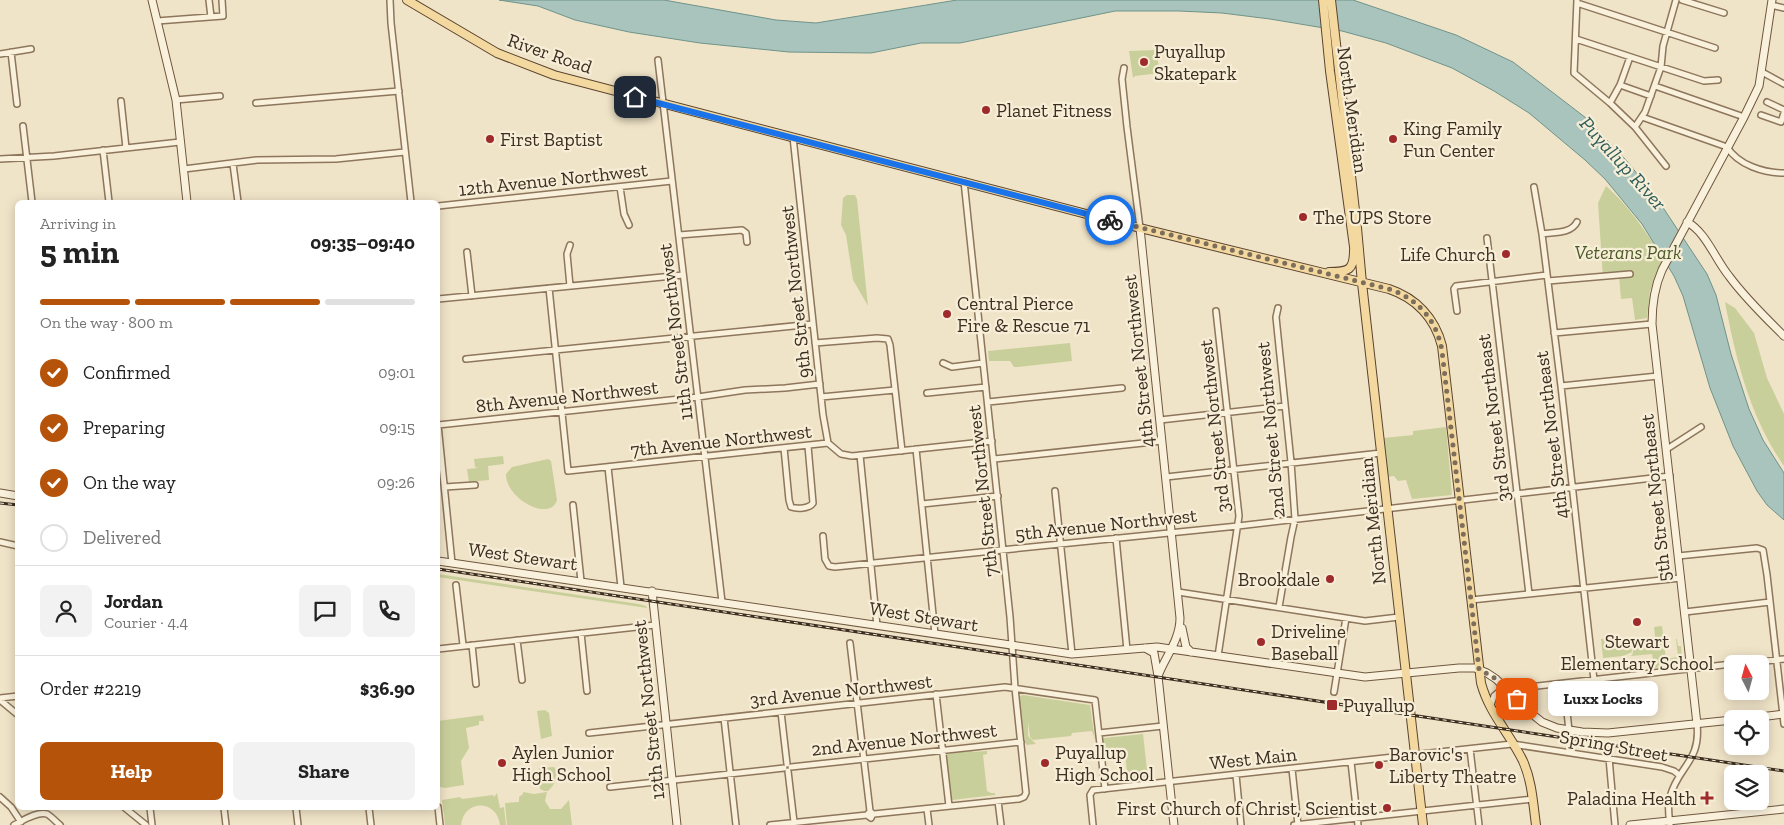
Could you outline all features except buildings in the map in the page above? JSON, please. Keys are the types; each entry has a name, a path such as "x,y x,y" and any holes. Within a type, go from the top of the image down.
{"main road":[{"name":"River Road","path":"407,0 498,53 566,79 1140,228 1385,288 1406,296 1418,304 1429,317 1438,333 1442,351 1482,689 1528,774 1536,825"},
{"name":"North Meridian","path":"1322,0 1354,246 1362,283"},
{"name":"North Meridian","path":"1331,0 1423,825"},
{"path":"1314,271 1341,272 1350,269 1353,264 1354,246"},
{"path":"1364,302 1366,289 1385,288"}],"street":[{"path":"152,0 176,100 188,200"},
{"path":"209,0 211,17"},
{"path":"157,21 223,16 222,0"},
{"path":"390,0 411,200"},
{"path":"1635,127 1642,117 1655,86 1661,67 1661,54 1676,0"},
{"path":"1682,0 1724,14"},
{"path":"1666,166 1635,127 1574,73 1577,2 1715,48"},
{"path":"1771,2 1784,8"},
{"name":"5th Street Northeast","path":"1697,724 1652,324 1652,300 1657,280 1662,270 1758,89 1771,2"},
{"path":"1576,39 1704,81 1718,80"},
{"path":"0,54 31,49"},
{"path":"11,52 17,104"},
{"path":"1610,103 1620,85 1630,57"},
{"name":"11th Street Northwest","path":"658,60 722,602"},
{"name":"4th Street Northwest","path":"1124,68 1122,79 1140,228 1180,618 1179,633 1158,676"},
{"path":"1762,72 1784,84"},
{"path":"1620,85 1651,96"},
{"path":"1655,86 1744,117"},
{"path":"256,103 399,91"},
{"path":"176,100 220,96"},
{"path":"121,101 126,148"},
{"path":"1761,115 1782,122 1784,112 1767,102"},
{"path":"1642,117 1727,148 1746,164 1767,172 1784,173"},
{"path":"23,126 32,200"},
{"name":"9th Street Northwest","path":"793,137 821,398 828,443"},
{"path":"0,159 48,156 180,142"},
{"path":"103,150 109,200"},
{"path":"184,169 257,160 354,158 406,152"},
{"path":"233,164 238,200"},
{"name":"7th Street Northwest","path":"964,181 1027,790 1024,797 1019,799 998,801"},
{"name":"12th Avenue Northwest","path":"440,206 672,182"},
{"path":"620,187 622,209 629,225"},
{"name":"4th Street Northeast","path":"1534,187 1542,234 1561,386 1594,680"},
{"path":"1542,234 1568,230 1573,228 1577,222"},
{"path":"1686,224 1698,230 1729,278 1782,332"},
{"path":"679,236 742,230 746,233 747,242"},
{"name":"3rd Street Northeast","path":"1487,238 1529,594"},
{"path":"570,245 567,254 570,286"},
{"path":"467,252 472,296"},
{"path":"1548,281 1630,274"},
{"path":"440,299 683,275"},
{"path":"1457,312 1454,289 1456,286 1547,275"},
{"path":"549,288 562,411"},
{"name":"2nd Street Northwest","path":"1278,308 1276,327 1292,462 1295,519 1280,607"},
{"name":"3rd Street Northwest","path":"1216,311 1239,512 1218,656"},
{"path":"466,359 813,324"},
{"path":"1554,334 1652,324"},
{"path":"815,343 877,338 888,339 902,451"},
{"path":"943,363 952,367 983,363"},
{"path":"1561,386 1658,376"},
{"name":"8th Avenue Northwest","path":"440,425 698,397 745,390 820,384"},
{"path":"927,392 986,387"},
{"path":"988,402 1122,388"},
{"path":"821,398 895,390"},
{"path":"1160,420 1285,406"},
{"name":"7th Avenue Northwest","path":"562,411 568,471 828,443 841,454 860,455 992,441"},
{"path":"1666,449 1701,427"},
{"path":"994,459 1162,442"},
{"path":"440,443 452,563"},
{"path":"784,448 789,500 792,507 796,508 808,507 813,503 808,446"},
{"path":"916,449 936,634"},
{"path":"1166,477 1381,453"},
{"path":"860,455 877,626"},
{"path":"608,467 621,588"},
{"name":"5th Avenue Northwest","path":"822,536 825,559 829,566 835,567 1238,526 1670,476"},
{"path":"440,490 476,485"},
{"path":"1055,491 1072,654"},
{"path":"0,493 15,496"},
{"path":"922,504 998,496"},
{"path":"573,505 581,581"},
{"path":"1116,538 1127,650"},
{"path":"0,542 15,545"},
{"path":"1678,556 1762,549 1765,556 1784,724"},
{"name":"West Stewart","path":"440,560 1072,654 1145,648 1171,649 1337,674 1370,677 1459,668 1479,669"},
{"path":"1471,600 1681,578"},
{"path":"456,585 463,646"},
{"name":"12th Street Northwest","path":"652,591 677,825"},
{"path":"1178,592 1365,621 1399,617"},
{"path":"1684,612 1770,602"},
{"path":"1180,618 1185,644 1187,650 1191,652"},
{"path":"1334,692 1346,618"},
{"path":"440,648 655,624"},
{"path":"582,633 587,691"},
{"path":"517,640 522,680"},
{"path":"850,643 871,825"},
{"path":"472,645 476,684"},
{"path":"1145,648 1154,653 1158,676 1174,825"},
{"path":"1769,660 1784,659"},
{"path":"1492,710 1494,696 1498,691 1507,689 1724,665"},
{"path":"1479,669 1492,676 1537,719 1549,726 1569,731 1608,733 1724,721"},
{"path":"1564,683 1569,731"},
{"name":"3rd Avenue Northwest","path":"589,733 1006,687 1095,700 1099,733"},
{"path":"936,694 949,806"},
{"path":"0,699 15,696"},
{"path":"0,699 15,712"},
{"path":"781,712 794,822"},
{"path":"1769,716 1784,714"},
{"path":"724,718 736,825"},
{"path":"1670,823 1669,798 1679,775 1692,758 1696,748 1697,724"},
{"path":"1106,789 1099,733 1163,726"},
{"name":"2nd Avenue Northwest","path":"610,787 1021,742"},
{"name":"Spring Street","path":"1470,749 1512,744 1662,767 1679,775"},
{"path":"1470,749 1479,825"},
{"name":"West Main","path":"1093,825 1090,792 1094,790 1470,749"},
{"path":"1609,758 1615,825"},
{"path":"1351,762 1358,825"},
{"path":"1292,769 1298,825"},
{"path":"1236,775 1241,825"},
{"path":"0,797 11,807 21,822"},
{"path":"1294,825 1533,799"},
{"path":"770,825 794,822 823,822 998,801 1001,825"},
{"path":"928,809 929,825"},
{"path":"1630,825 1670,823 1784,809"},
{"path":"127,810 146,825"},
{"path":"150,810 152,825"},
{"path":"224,810 226,825"},
{"path":"296,810 298,825"},
{"path":"369,810 371,825"},
{"path":"438,810 440,825"},
{"path":"14,825 43,814 60,825"}],"green space":[{"name":"Puyallup Skatepark","path":"1156,50 1160,73 1135,76 1133,78 1129,51"},
{"name":"Veterans Park","path":"1606,186 1637,220 1663,259 1650,291 1647,318 1635,320 1632,298 1621,299 1619,277 1603,278 1598,203"},
{"path":"847,195 855,195 857,199 868,306 853,280 846,235 841,225 843,198"},
{"path":"1725,302 1735,308 1754,333 1767,378 1784,414 1784,466 1772,447 1753,408 1734,345"},
{"path":"1070,343 1072,361 1014,367 1010,361 989,361 988,351"},
{"path":"1446,427 1452,495 1412,499 1406,480 1398,481 1394,476 1387,477 1383,438 1413,435 1413,431"},
{"path":"503,456 504,464 488,466 489,480 469,482 467,469 478,468 475,467 474,459"},
{"path":"548,459 551,461 557,500 553,506 546,509 528,505 513,491 508,483 506,474 512,467"},
{"path":"440,574 639,604 647,608 440,577"},
{"path":"1662,626 1666,659 1678,657 1677,639 1678,646 1681,646 1682,665 1654,668 1652,654 1631,656 1633,653 1632,640 1655,637 1654,627"},
{"path":"1622,637 1621,642 1630,640 1632,652 1623,656 1603,658 1601,639"},
{"path":"1023,695 1090,705 1095,740 1092,731 1072,733 1071,736 1033,740 1030,737 1028,722 1028,736 1036,744 1027,745 1025,743 1019,698"},
{"path":"545,710 549,713 552,736 541,739 537,711"},
{"path":"483,715 484,721 479,721 479,725 466,728 469,748 461,761 464,785 440,787 440,721"},
{"path":"1143,734 1148,779 1128,781 1125,753 1123,753 1124,758 1104,758 1102,740 1104,738"},
{"path":"985,749 970,752 987,751 987,754 983,755 987,791 995,793 995,795 952,800 949,792 946,754"},
{"path":"554,767 556,779 553,785 548,791 540,789 538,770 540,768"},
{"path":"523,792 534,794 547,792 545,801 550,809 561,809 569,800 572,825 507,825 505,803 519,802 519,797"},
{"path":"497,793 500,808 504,807 506,825 500,825 498,816 493,810 481,806 468,810 463,816 461,825 445,825 442,800 493,795 494,797"}],"water":[{"name":"Puyallup River","path":"499,0 664,0 776,20 816,23 957,0 1353,0 1456,35 1513,62 1586,118 1626,160 1658,200 1707,274 1716,295 1731,354 1749,409 1763,440 1784,473 1784,520 1767,505 1757,491 1733,446 1710,388 1683,296 1674,276 1642,224 1605,179 1529,113 1452,68 1386,43 1342,31 1222,13 1115,11 960,43 921,43 871,53 789,52 700,43 629,32 575,20 538,6"}],"railway":[{"path":"0,503 15,505"},
{"path":"440,569 1784,771"}],"way so far":[{"path":"1110,220 1400,292 1418,304 1433,322 1440,339 1479,669 1500,682 1517,699"}],"place":[{"name":"Puyallup Skatepark","path":"1144,62"},
{"name":"Planet Fitness","path":"986,110"},
{"name":"First Baptist","path":"490,139"},
{"name":"King Family Fun Center","path":"1393,139"},
{"name":"The UPS Store","path":"1303,217"},
{"name":"Life Church","path":"1506,254"},
{"name":"Central Pierce Fire & Rescue 71","path":"947,314"},
{"name":"Brookdale","path":"1330,579"},
{"name":"Stewart Elementary School","path":"1637,622"},
{"name":"Driveline Baseball","path":"1261,642"},
{"name":"Luxx Locks","path":"1517,699"},
{"name":"Puyallup","path":"1332,705"},
{"name":"Aylen Junior High School","path":"502,763"},
{"name":"Puyallup High School","path":"1045,763"},
{"name":"Barovic's Liberty Theatre","path":"1379,765"},
{"name":"Paladina Health","path":"1707,798"},
{"name":"First Church of Christ, Scientist","path":"1387,808"}],"route":[{"path":"635,97 1110,220"}]}
